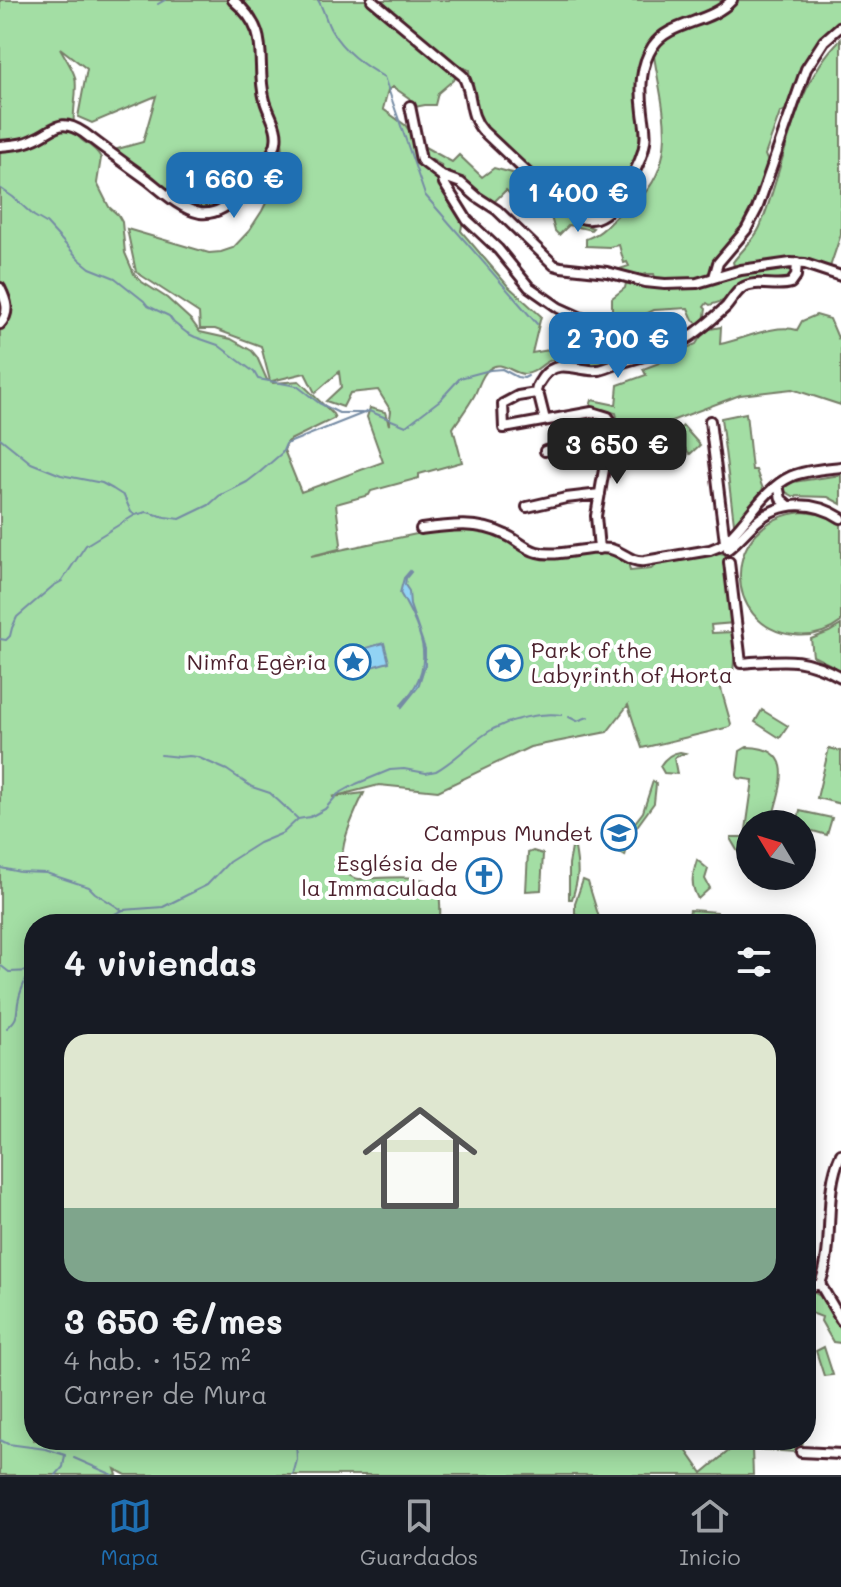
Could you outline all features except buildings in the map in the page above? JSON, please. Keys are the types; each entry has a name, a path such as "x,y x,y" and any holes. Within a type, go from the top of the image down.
{"street":[{"path":"0,146 28,142 56,126 70,126 185,207 202,213 222,209 268,160 277,139 264,94 260,42 252,22 233,0"},
{"path":"372,0 463,76 473,117 483,131 568,211 580,218 590,219 605,214 617,203 643,153 646,131 641,81 653,46 668,32 712,16 732,0"},
{"path":"714,277 718,263 746,230 757,209 806,69 824,41 841,26"},
{"path":"410,106 421,160 442,176 461,183 497,210 554,265 665,284 697,283 726,273 797,263 841,276"},
{"path":"442,176 467,220 498,249 529,287 564,311 607,333 630,359"},
{"path":"726,273 725,263 732,248"},
{"path":"545,420 536,386 546,373 565,365 594,371 672,347 708,323 739,290 755,284 791,283 796,276 797,263"},
{"path":"0,288 7,310 0,324"},
{"path":"536,393 518,396 503,404 504,428 592,412 608,417 612,423 596,516 599,549"},
{"path":"710,421 727,546"},
{"path":"545,451 609,438"},
{"path":"727,546 778,485 793,475 841,467"},
{"path":"778,485 781,499 788,505"},
{"path":"527,507 600,494"},
{"path":"421,529 472,524 510,536 513,541 538,553 613,550 638,562 727,546 758,521 788,505 827,509 841,518"},
{"path":"729,562 741,663 797,660 822,667 841,677"},
{"path":"820,1284 825,1271 831,1187 841,1154"},
{"path":"829,1234 841,1229"},
{"path":"816,1285 820,1284"},
{"path":"820,1284 841,1320"},
{"path":"801,1452 841,1454"}],"green space":[{"path":"0,0 226,0 248,25 256,48 258,86 270,128 271,144 263,159 237,189 220,204 210,208 198,208 184,202 114,150 143,142 156,96 92,123 78,117 87,69 60,48 75,77 75,130 80,139 101,158 97,183 109,207 122,222 125,253 134,274 167,298 200,332 231,339 252,351 270,381 261,346 215,329 200,329 199,313 136,272 127,229 209,253 233,248 262,211 285,165 281,134 267,90 263,39 238,0 367,0 458,76 438,93 435,105 415,107 409,98 393,87 388,90 383,109 411,133 419,161 435,178 463,220 461,231 508,286 541,316 532,353 572,346 579,340 578,333 567,327 567,319 611,342 622,356 596,366 556,359 524,374 493,366 484,374 472,400 453,428 462,462 336,504 339,549 311,556 455,526 501,535 536,554 612,552 628,561 630,571 651,569 659,563 725,554 734,623 711,625 712,633 733,632 733,673 718,678 731,724 730,727 642,748 628,705 607,732 530,747 438,791 379,785 332,797 364,793 354,814 342,855 343,866 349,875 359,879 410,878 429,882 439,894 440,914 24,914 24,1450 686,1450 702,1473 730,1450 752,1450 753,1475 126,1475 115,1469 117,1475 0,1475","holes":["339,372 341,387 326,401 343,407 350,393 378,390 391,411 389,425 385,412 370,408 367,417 383,462 301,492 284,450 288,441 335,418 299,381 272,381 305,373 315,393"]},
{"path":"379,0 726,0 707,12 675,24 648,45 638,69 640,128 634,161 617,196 600,212 589,215 574,211 482,125 474,108 469,70 457,65"},
{"path":"736,0 841,0 841,20 806,61 786,110 780,113 765,155 768,162 750,213 707,275 688,280 656,280 654,274 636,278 610,272 629,266 627,262 624,263 619,245 586,246 586,239 602,231 641,197 655,178 661,162 665,127 654,56 670,36 718,15"},
{"path":"841,39 841,234 830,267 795,258 734,266 733,262 760,227 801,102 825,58"},
{"path":"423,146 452,162 459,155 482,177 494,168 523,176 570,220 593,228 569,225 559,235 551,217 538,215 520,194 516,200 506,190 493,203 442,170 441,165 425,156"},
{"path":"783,267 790,269 792,274 788,282 736,289 726,300 710,305 707,303 701,326 693,320 688,308 654,310 644,315 612,313 612,298 625,288 626,283 671,286"},
{"path":"816,315 830,319 838,338 841,334 841,405 792,389 740,395 658,426 618,422 616,413 590,407 592,400 616,405 618,385 646,375 643,369 696,344 705,330 721,327 720,344 769,330 797,330 802,321"},
{"path":"746,413 752,470 756,470 763,489 734,523 721,418"},
{"path":"683,426 700,445 690,454 673,435"},
{"path":"841,475 841,504 828,497 793,496 784,491 786,485 793,482"},
{"path":"803,512 825,515 841,524 841,622 819,633 794,635 770,628 753,614 743,595 740,574 744,552 756,533 776,519"},
{"path":"841,625 841,670 813,656 811,639"},
{"path":"762,710 788,726 780,738 755,722"},
{"path":"747,747 764,749 775,755 780,763 781,785 775,810 749,810 753,780 738,778 740,751"},
{"path":"829,748 841,751 841,804 817,798"},
{"path":"680,752 685,753 674,758 677,774 664,773 660,766 662,763"},
{"path":"653,781 656,784 654,803 630,836 625,856 617,851 621,835 643,812"},
{"path":"816,814 832,818 827,835 816,832"},
{"path":"572,848 575,848 578,874 572,899 569,899 569,864"},
{"path":"528,853 543,854 541,890 526,891"},
{"path":"697,860 708,869 705,879 710,888 698,899 693,880"},
{"path":"583,880 588,882 598,914 575,914 575,903"},
{"path":"690,910 718,914 689,914"},
{"path":"816,1294 841,1329 841,1343 833,1342 821,1321 822,1317 816,1315"},
{"path":"824,1347 833,1375 824,1376 816,1351"}],"water":[{"path":"410,571 405,585 425,649 425,665 418,687 402,707 423,664 420,636 400,593 404,578"},
{"path":"384,643 389,662 371,667 366,648"}],"waterway":[{"path":"158,4 165,0"},
{"path":"318,0 331,30 342,45 361,63 384,77 425,195 537,324"},
{"path":"0,188 46,223 90,268 115,278 148,306 169,316 187,333 218,345 254,372 258,379 297,386 319,403 339,413 362,413"},
{"path":"0,639 6,640 17,617 62,581 86,545 135,515 147,512 180,519 247,482 282,453 286,444 369,411 406,426 440,400 460,378 502,369 517,377 528,376"},
{"path":"0,438 31,463 113,489 124,496 135,515"},
{"path":"115,914 123,910 163,907 207,885 229,862 259,843 283,833 298,819 325,809 338,794 356,784 390,770 436,771 501,725 536,715 562,715"},
{"path":"569,717 577,721 588,717"},
{"path":"161,755 197,757 227,770 252,787 270,793 297,818"},
{"path":"1,868 46,873 89,887 122,910"},
{"path":"0,965 9,972 24,971"},
{"path":"7,1028 16,1017 24,985"},
{"path":"0,1440 24,1446"},
{"path":"49,1450 65,1455 63,1467 56,1475"},
{"path":"293,1475 296,1450"},
{"path":"74,1458 113,1475"}],"place":[{"name":"Nimfa Egèria","path":"353,662"},
{"name":"Park of the Labyrinth of Horta","path":"505,663"},
{"name":"Campus Mundet","path":"619,833"},
{"name":"Església de la Immaculada","path":"484,876"}]}
